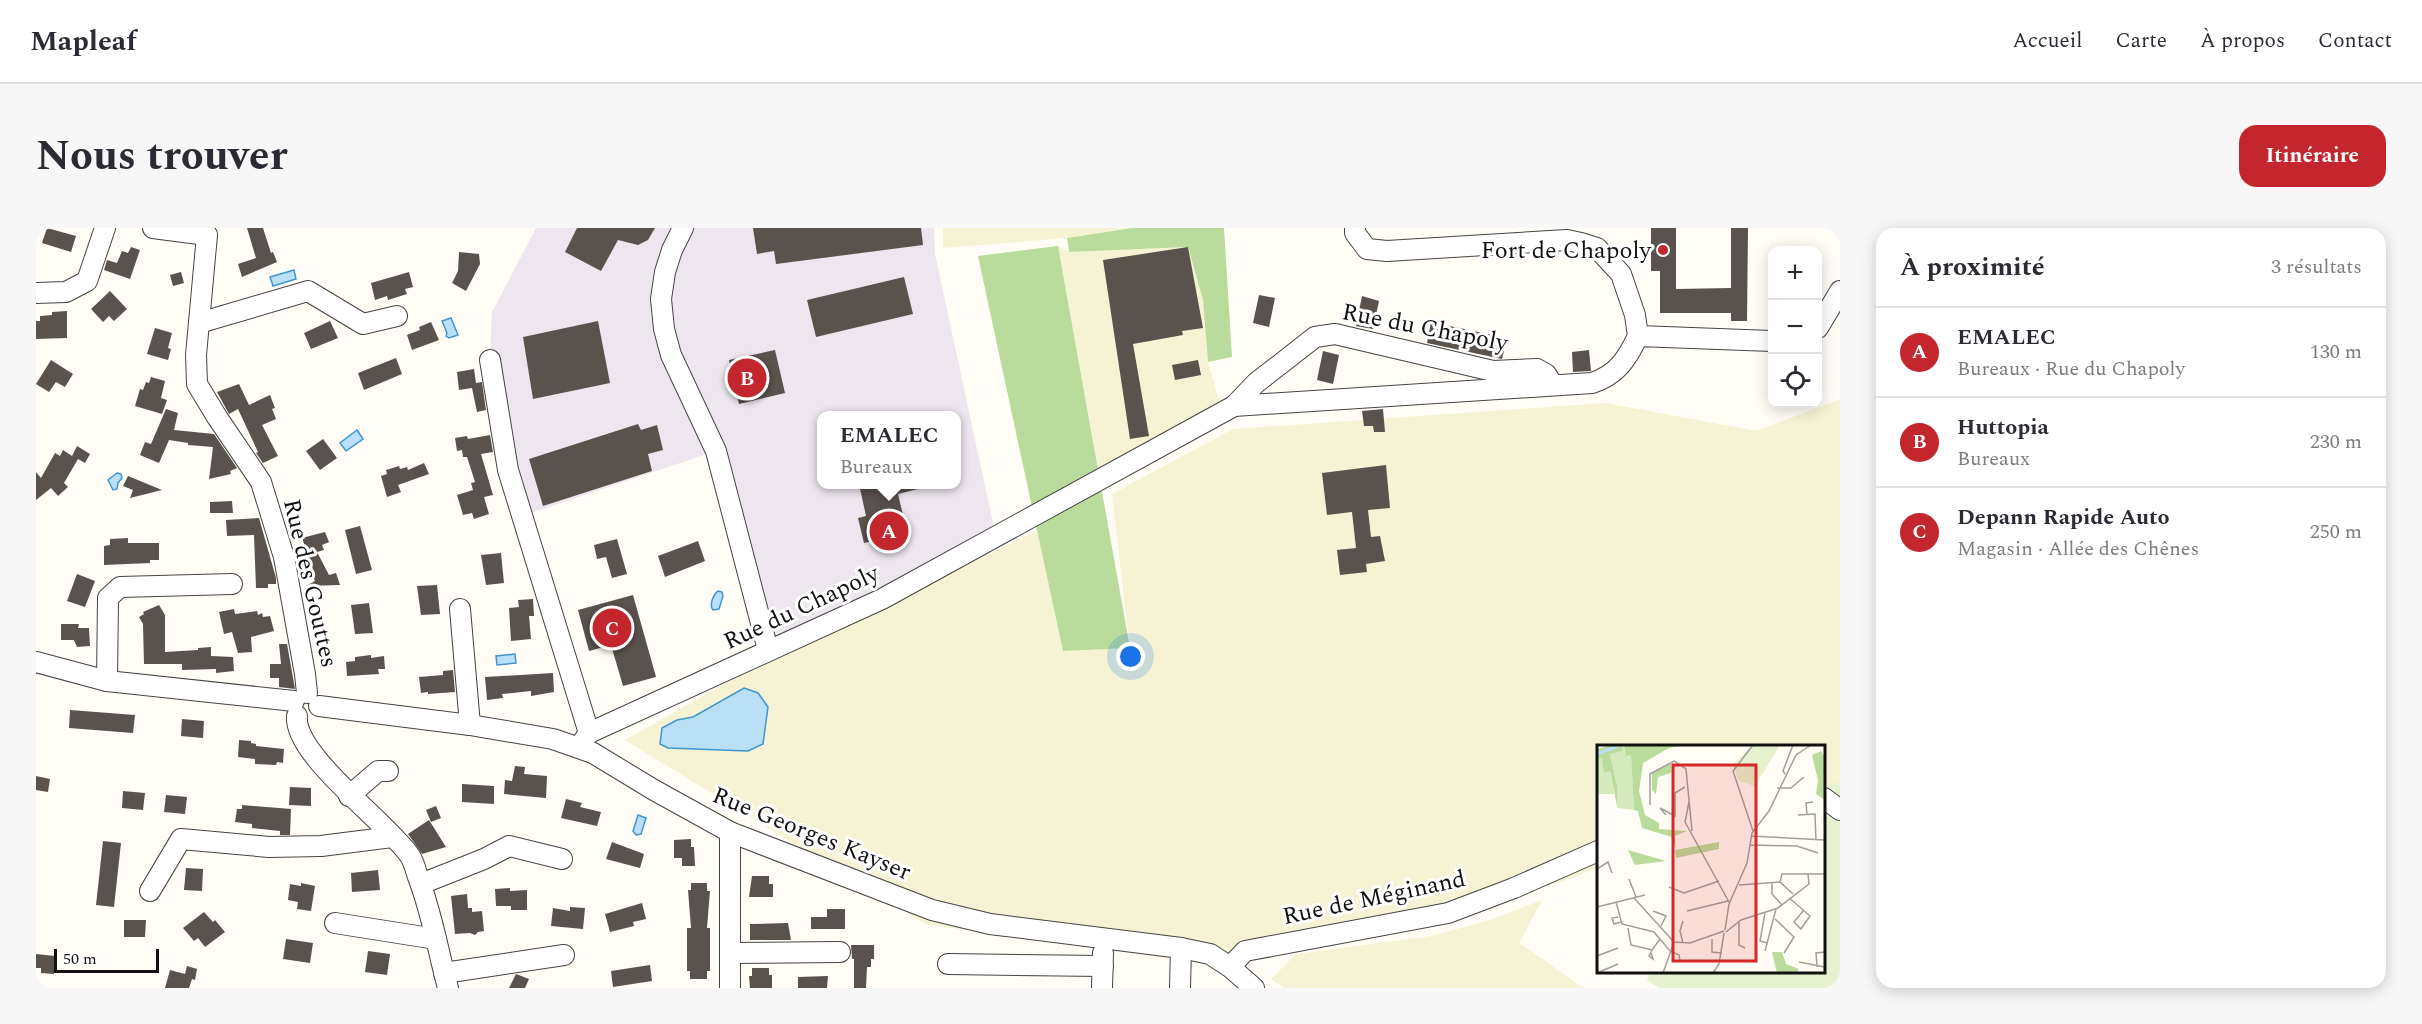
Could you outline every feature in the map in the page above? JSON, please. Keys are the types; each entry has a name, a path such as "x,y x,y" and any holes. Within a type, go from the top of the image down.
{"street":[{"path":"36,293 66,292 87,281 105,228"},
{"name":"Rue des Gouttes","path":"153,228 212,231 199,323 196,354 197,384 261,482 284,557 294,608 304,704 299,731 349,796 411,856 421,884 446,981"},
{"path":"684,228 672,250 665,272 661,299 664,329 671,355 716,451 768,650"},
{"path":"1355,228 1355,233 1366,249 1387,251 1567,240 1597,248 1621,274 1635,315 1638,336 1768,341"},
{"path":"199,323 308,291 363,324 397,316"},
{"path":"1822,321 1840,291"},
{"name":"Rue du Chapoly","path":"584,740 768,650 882,599 1234,406 1256,383 1315,337 1335,334 1493,370 1537,369 1546,374 1553,385"},
{"name":"Rue du Chapoly","path":"1234,406 1592,383 1608,378 1621,366 1638,336"},
{"path":"490,360 508,470 584,740"},
{"path":"107,681 108,598 120,587 232,584"},
{"path":"460,609 470,726"},
{"name":"Rue Georges Kayser","path":"36,662 107,681 304,704 554,739 584,740 730,832 932,910 990,924 1181,948 1210,954 1230,967 1254,988"},
{"path":"349,796 378,771 388,771"},
{"path":"1825,799 1840,810"},
{"path":"730,832 730,988"},
{"path":"150,891 181,839 269,847 321,846 392,837"},
{"path":"421,884 484,859 509,846 562,859"},
{"name":"Rue de Méginand","path":"1230,967 1245,951 1448,913 1514,888 1597,852"},
{"path":"335,923 436,939"},
{"path":"1102,988 1103,938"},
{"path":"1180,988 1181,948"},
{"path":"730,953 840,952"},
{"path":"446,981 564,955"},
{"path":"948,964 1103,966"}],"shaded area":[{"path":"536,228 934,228 935,254 996,537 768,650 716,451 522,516 490,360 492,312"},
{"path":"943,228 1132,228 1067,238 943,248"},
{"path":"1058,246 1069,252 1188,247 1203,300 1208,362 1220,404 1099,472"},
{"path":"1840,399 1840,783 1825,787 1825,745 1597,745 1597,868 1561,882 1194,962 925,924 625,740 770,658 1037,531 1063,651 1130,648 1112,494 1233,429 1605,403 1757,431 1822,408 1822,406"},
{"path":"1542,900 1519,943 1584,988 1284,988 1271,979 1296,954 1431,936 1490,920"}],"green space":[{"path":"1132,228 1224,228 1232,357 1208,362 1203,300 1188,247 1069,252 1067,238"},
{"path":"1058,246 1130,648 1063,651 978,256"},
{"path":"1838,782 1840,784 1840,988 1659,988 1647,980 1650,973 1825,973 1825,787"}],"water":[{"path":"294,270 296,279 273,286 270,277"},
{"path":"451,318 458,335 449,338 446,336 442,321"},
{"path":"357,430 363,439 346,451 340,443"},
{"path":"117,473 121,474 122,478 117,489 113,490 108,480"},
{"path":"718,591 722,592 723,596 719,609 713,610 712,600"},
{"path":"515,654 516,663 497,665 496,656"},
{"path":"744,688 758,693 768,707 763,744 748,751 668,748 660,744 662,728 677,720 693,717"},
{"path":"638,815 646,818 641,834 636,835 633,831"}],"building":[{"path":"47,228 76,236 71,252 42,243"},
{"path":"247,228 263,228 271,253 273,252 277,262 242,277 238,264 256,258"},
{"path":"577,228 655,228 648,240 638,245 618,240 601,271 565,252"},
{"path":"753,228 921,228 923,245 776,264 774,251 757,254"},
{"path":"1651,228 1676,228 1676,289 1731,288 1731,228 1748,228 1747,321 1731,321 1731,313 1660,313 1660,271 1651,271"},
{"path":"131,247 140,250 130,279 104,270 107,260 117,263 122,251 128,253"},
{"path":"1188,247 1203,328 1182,331 1183,335 1133,344 1149,436 1130,439 1103,260"},
{"path":"459,252 479,254 480,264 466,291 452,283 458,271"},
{"path":"181,272 184,283 173,286 170,275"},
{"path":"409,272 413,287 405,289 407,294 388,300 387,296 375,300 371,283"},
{"path":"904,277 913,314 816,337 807,300"},
{"path":"110,291 127,309 114,321 109,316 103,322 91,309"},
{"path":"1259,295 1275,298 1269,327 1253,323"},
{"path":"1362,296 1379,301 1373,329 1356,326"},
{"path":"67,311 67,338 36,339 36,321 40,321 40,316"},
{"path":"330,321 338,338 311,349 304,333"},
{"path":"598,321 610,383 533,399 523,337"},
{"path":"431,322 439,340 412,350 407,335"},
{"path":"1431,322 1507,338 1502,359 1427,343"},
{"path":"155,328 172,333 168,360 147,354"},
{"path":"775,350 785,393 739,404 729,360"},
{"path":"1589,350 1591,371 1573,372 1572,352"},
{"path":"1323,351 1339,355 1333,384 1317,380"},
{"path":"396,358 402,374 364,390 358,373"},
{"path":"51,360 73,374 65,387 56,382 49,392 36,384"},
{"path":"1198,360 1201,375 1175,380 1172,365"},
{"path":"474,369 476,383 482,382 486,410 477,412 472,388 459,390 457,372"},
{"path":"151,377 165,381 161,398 167,400 162,414 135,406 140,389 143,390"},
{"path":"239,384 249,405 270,395 275,408 272,409 276,419 262,425 278,456 263,463 256,453 258,452 238,409 229,414 217,392"},
{"path":"166,409 178,413 174,430 214,434 237,468 230,471 231,474 209,479 213,447 188,445 188,443 169,440 159,463 140,455 145,442 151,444"},
{"path":"1383,409 1385,432 1374,432 1373,426 1364,426 1362,411"},
{"path":"638,424 641,430 657,425 663,450 648,454 652,471 543,506 529,459"},
{"path":"490,435 493,452 481,454 493,495 484,497 489,514 474,519 472,513 463,515 457,495 473,490 471,483 475,482 467,457 463,457 462,450 457,451 455,438 467,436 468,439"},
{"path":"323,439 337,458 320,470 306,451"},
{"path":"77,446 90,454 85,463 78,459 64,483 68,487 58,496 51,488 36,500 36,472 41,478 55,453 60,456 63,450 72,456"},
{"path":"424,463 429,474 398,485 401,492 387,497 381,476 387,474 386,470 399,466 400,469 407,467 408,470"},
{"path":"1386,465 1390,508 1368,510 1371,537 1380,536 1385,561 1366,564 1367,572 1340,575 1337,550 1356,548 1352,512 1327,515 1322,473"},
{"path":"128,476 162,490 130,498 133,490 123,486"},
{"path":"860,489 918,489 898,494 904,519 900,520 903,534 864,543 858,518 866,516"},
{"path":"232,501 233,513 210,513 210,502"},
{"path":"259,518 276,578 276,584 268,584 268,588 256,588 254,535 227,536 226,520"},
{"path":"360,526 372,570 356,574 345,530"},
{"path":"325,532 329,542 322,545 324,550 317,552 329,575 336,573 340,585 306,586 315,581 312,575 315,575 302,538"},
{"path":"128,538 128,543 159,543 159,560 150,560 150,563 104,565 104,546 110,545 110,539"},
{"path":"617,539 627,574 612,578 606,557 597,559 594,545"},
{"path":"698,541 705,561 665,577 658,556"},
{"path":"501,553 504,583 486,585 481,555"},
{"path":"77,574 95,581 85,607 67,601"},
{"path":"437,585 440,614 421,615 417,586"},
{"path":"633,595 656,677 623,686 611,645 589,651 578,610"},
{"path":"533,599 534,616 529,616 531,639 511,641 509,608 519,607 518,600"},
{"path":"369,603 373,633 355,634 351,605"},
{"path":"159,605 165,615 165,652 211,647 211,656 233,657 234,671 216,673 216,669 182,670 182,664 144,664 143,624 139,617 144,614 143,612"},
{"path":"234,609 235,614 257,611 258,615 262,613 263,617 270,616 274,631 251,637 252,652 238,653 232,632 224,634 219,612"},
{"path":"61,624 79,624 78,628 89,628 90,646 77,647 74,640 61,640"},
{"path":"279,644 287,644 295,689 279,687 279,678 270,678 270,664 281,664"},
{"path":"371,655 371,658 384,656 385,669 378,669 379,674 347,676 346,662 355,661 355,657"},
{"path":"453,670 455,692 421,693 419,677 443,675 443,671"},
{"path":"553,673 554,692 531,696 531,691 502,694 503,698 487,700 485,677"},
{"path":"70,710 135,715 133,733 69,728"},
{"path":"182,719 204,721 203,738 181,736"},
{"path":"239,740 251,741 256,746 284,749 283,763 255,764 255,759 238,757"},
{"path":"515,766 525,767 524,774 547,776 546,798 504,794 505,780 512,781"},
{"path":"36,776 50,779 48,792 36,790"},
{"path":"462,784 494,786 494,804 462,802"},
{"path":"290,787 311,788 311,806 289,805"},
{"path":"123,791 145,793 143,810 122,808"},
{"path":"166,795 187,797 185,814 164,812"},
{"path":"566,799 582,803 580,807 601,812 597,826 561,818"},
{"path":"242,805 291,809 290,835 280,835 280,831 252,828 252,824 235,822 237,809 242,809"},
{"path":"436,806 441,818 431,822 426,810"},
{"path":"429,820 446,847 422,854 408,834"},
{"path":"691,839 695,866 682,866 682,858 674,858 674,840"},
{"path":"103,841 121,843 114,907 96,905"},
{"path":"612,842 644,854 640,868 606,859"},
{"path":"186,868 203,869 202,891 184,890"},
{"path":"378,870 380,890 352,892 351,873"},
{"path":"752,876 769,876 769,884 773,884 773,897 749,897"},
{"path":"301,883 315,886 311,911 297,909 298,902 288,900 290,884 301,886"},
{"path":"691,883 707,883 707,891 710,891 707,928 710,928 710,971 707,971 707,979 690,979 690,971 687,971 687,928 691,928 688,890 691,890"},
{"path":"510,888 510,891 527,890 527,910 511,910 511,906 496,906 495,889"},
{"path":"467,894 468,908 472,908 472,912 482,911 484,931 475,935 455,934 451,896"},
{"path":"642,903 646,919 633,922 634,926 610,932 605,914"},
{"path":"570,907 585,908 583,929 551,926 553,908 570,911"},
{"path":"827,909 845,909 845,929 811,929 811,917 827,917"},
{"path":"204,912 225,932 205,947 198,938 194,941 183,928"},
{"path":"124,920 146,920 145,937 124,937"},
{"path":"788,923 791,940 750,940 750,924"},
{"path":"286,939 313,943 310,963 283,959"},
{"path":"851,945 874,945 874,959 871,959 871,967 867,967 866,988 854,988 854,959 852,959"},
{"path":"368,951 390,954 387,975 365,972"},
{"path":"36,954 55,956 54,974 41,973 41,968 36,968"},
{"path":"650,965 652,981 613,987 611,971"},
{"path":"187,966 197,969 195,980 192,979 189,988 165,988 170,970 185,974"},
{"path":"752,968 769,968 769,975 772,975 772,988 750,988 749,976 752,976"},
{"path":"516,974 529,979 525,988 509,988"},
{"path":"828,976 827,988 798,988 798,977"}],"place":[{"name":"Fort de Chapoly","path":"1663,250"},
{"name":"Huttopia","path":"747,378"},
{"name":"EMALEC","path":"889,531"},
{"name":"Depann Rapide Auto","path":"612,628"}]}
